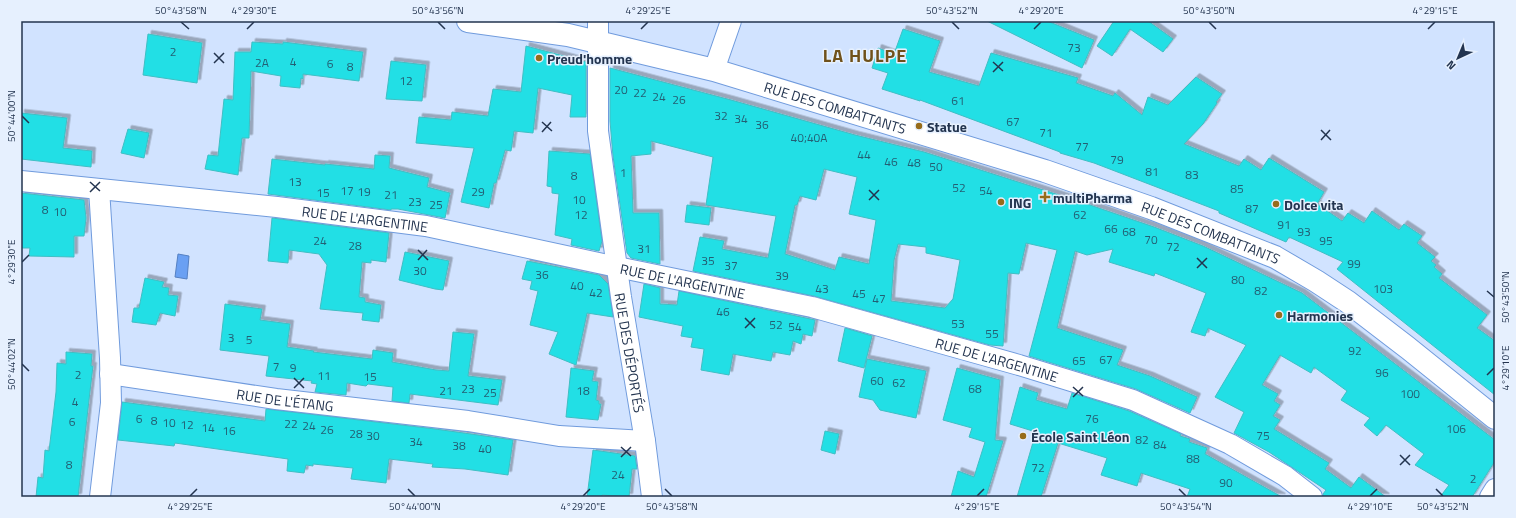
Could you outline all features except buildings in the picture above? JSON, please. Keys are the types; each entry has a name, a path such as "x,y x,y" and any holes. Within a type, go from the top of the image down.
{"main road":[{"name":"RUE DES COMBATTANTS","path":"468,21 568,35 599,31 714,70 1045,171 1151,208 1275,257 1316,282 1348,302 1495,418"}],"street":[{"path":"714,70 731,21"},
{"name":"RUE DES DÉPORTÉS","path":"599,31 598,131 617,267 645,441 652,497"},
{"name":"RUE DE L'ARGENTINE","path":"21,181 277,207 426,226 617,267 812,306 1019,365 1133,400 1230,444 1285,476 1312,497"},
{"path":"99,189 111,403 100,497"},
{"name":"RUE DE L'ÉTANG","path":"110,374 276,399 468,421 559,436 645,441"},
{"path":"1490,497 1495,489"}],"water":[{"path":"178,254 189,256 187,279 175,277"}],"place":[{"name":"Preud'homme","path":"539,58"},
{"name":"Statue","path":"919,126"},
{"name":"multiPharma","path":"1045,197"},
{"name":"ING","path":"1001,202"},
{"name":"Dolce vita","path":"1276,204"},
{"name":"Harmonies","path":"1279,315"},
{"name":"École Saint Léon","path":"1023,436"}],"district":[{"name":"LA HULPE","path":"865,55"}]}
